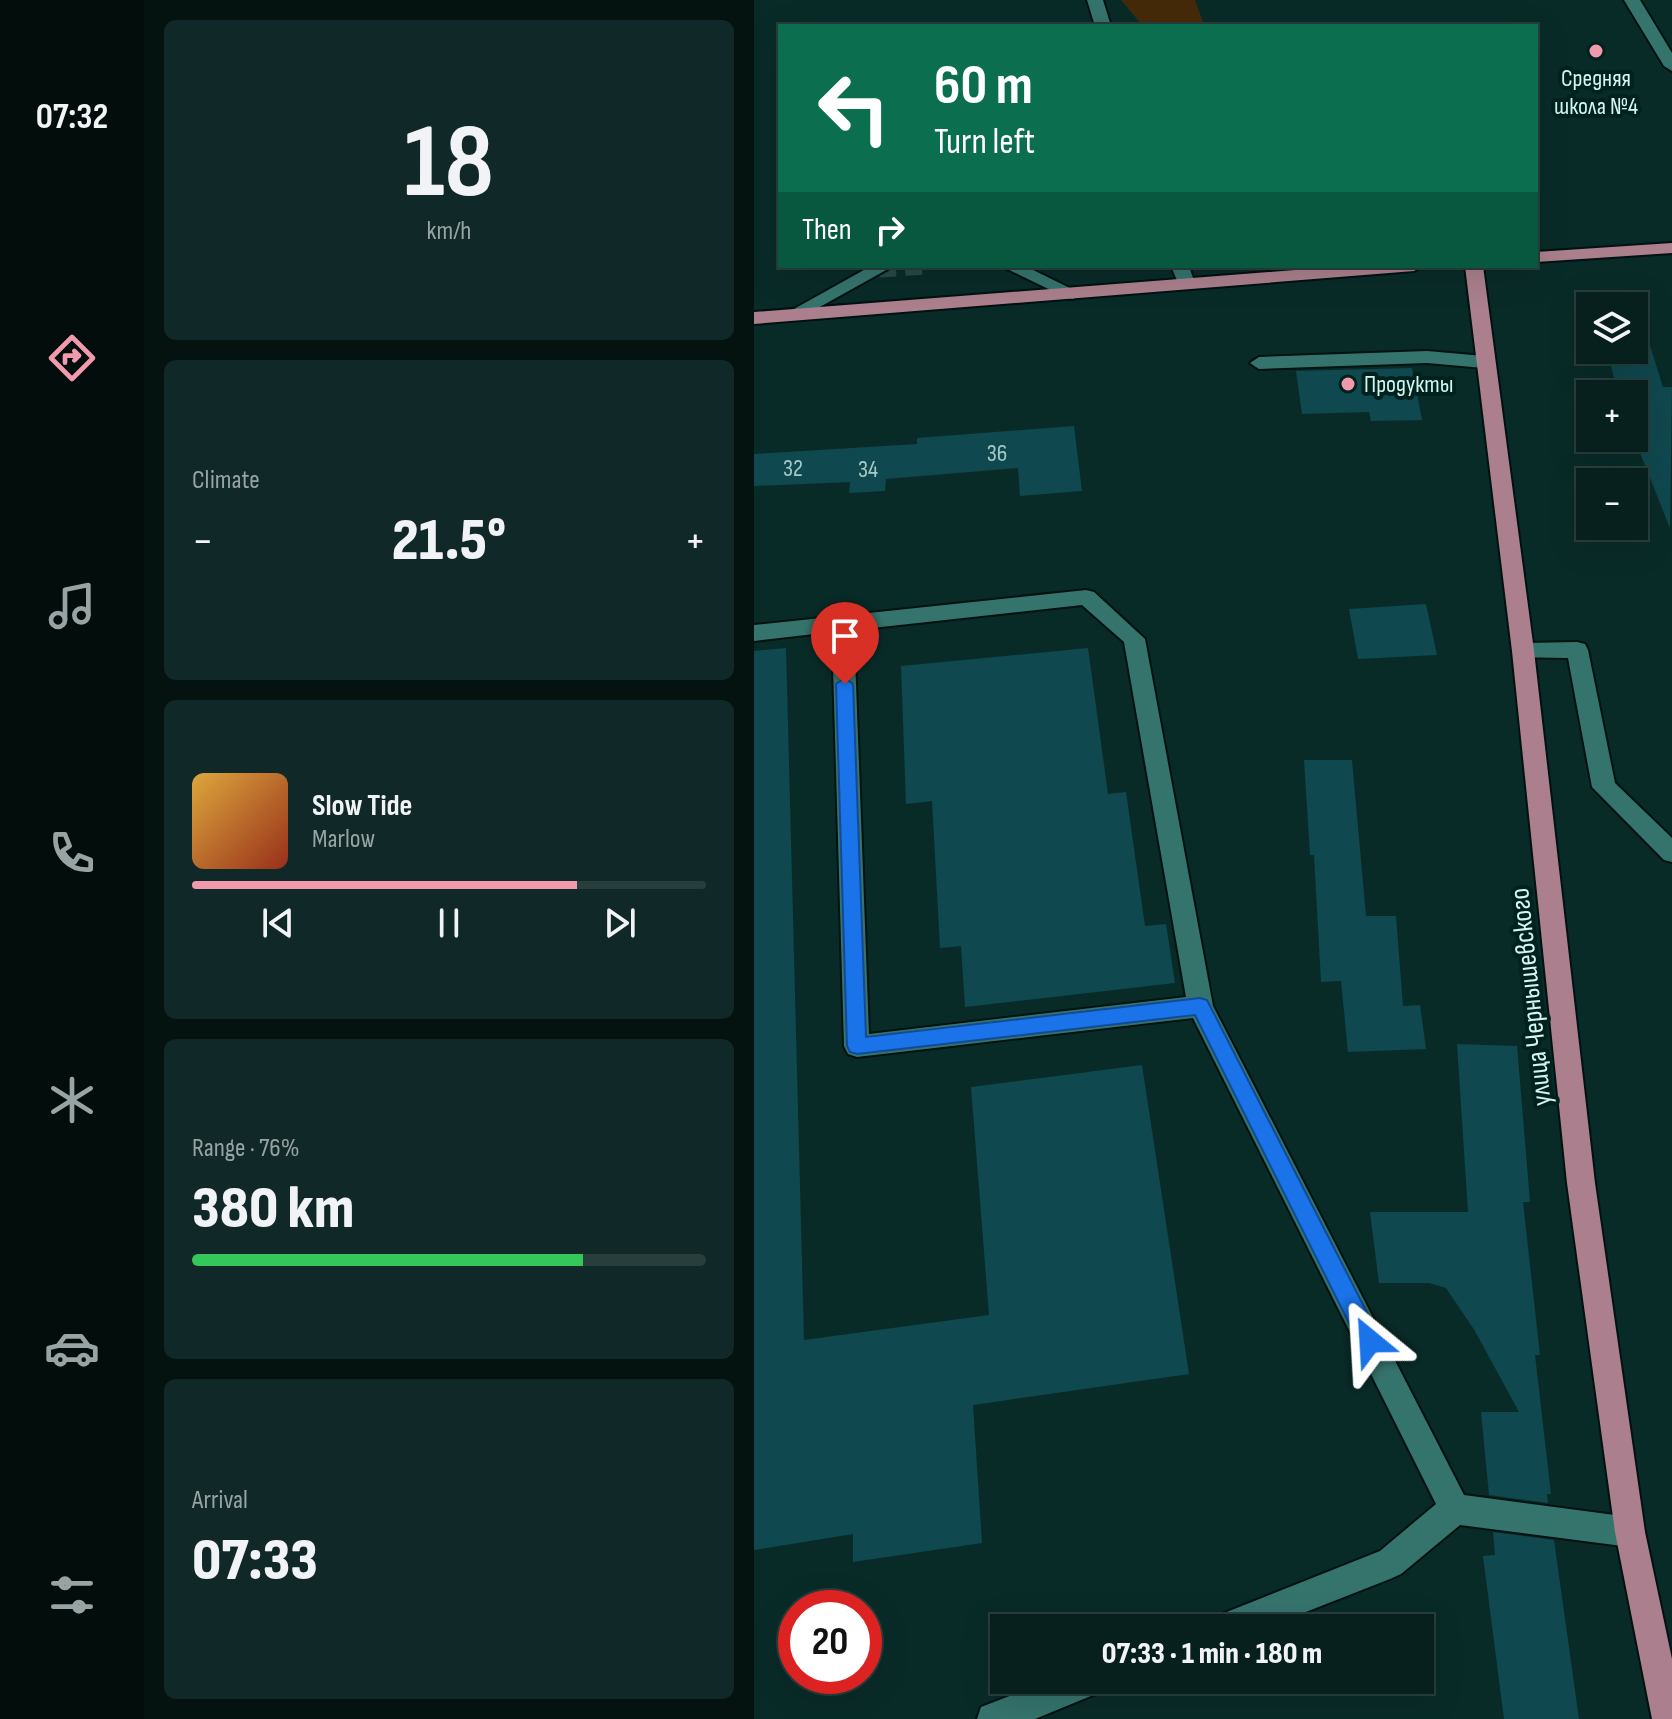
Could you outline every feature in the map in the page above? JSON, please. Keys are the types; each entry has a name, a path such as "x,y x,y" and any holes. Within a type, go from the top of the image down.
{"main road":[{"path":"1538,257 1672,248"},
{"path":"754,318 1389,268"},
{"name":"улица Чернышевского","path":"1474,268 1523,651 1581,1183 1630,1532 1668,1719"}],"street":[{"path":"1095,0 1102,24"},
{"path":"1632,0 1672,66"},
{"path":"1014,268 1073,294"},
{"path":"1181,268 1186,284"},
{"path":"794,314 879,269"},
{"path":"1259,363 1427,357 1484,362"},
{"path":"754,633 1086,597 1134,639 1200,1006 1455,1509"},
{"path":"843,624 857,1046 1200,1006"},
{"path":"1523,651 1577,650 1604,787 1672,853"},
{"path":"1261,1614 1390,1563 1455,1509 1630,1532"},
{"path":"993,1719 1056,1694"}],"shaded area":[{"path":"1121,0 1195,0 1203,22 1202,24 1141,24"}],"building":[{"path":"1648,339 1663,387 1672,387 1670,528 1640,452 1648,452 1648,380 1614,380 1610,364 1648,364"},
{"path":"1412,368 1422,420 1371,421 1369,412 1302,414 1296,371"},
{"path":"1074,426 1082,491 1020,496 1018,468 886,479 885,491 849,493 850,482 754,486 754,454 917,444 917,438"},
{"path":"1426,604 1437,655 1358,659 1349,609"},
{"path":"786,648 804,1340 989,1315 971,1087 1142,1065 1189,1374 973,1405 982,1543 853,1562 853,1534 754,1550 754,651"},
{"path":"1088,648 1108,794 1126,792 1145,926 1166,924 1175,983 965,1007 961,946 940,948 932,801 906,804 901,666"},
{"path":"1304,760 1352,760 1366,916 1396,916 1403,1006 1420,1005 1426,1049 1348,1052 1341,981 1321,982 1314,855 1310,855"},
{"path":"1457,1044 1517,1046 1530,1202 1523,1202 1540,1355 1535,1355 1551,1494 1547,1494 1548,1503 1489,1495 1481,1412 1519,1412 1475,1331 1446,1288 1429,1283 1379,1283 1370,1212 1468,1212"},
{"path":"1493,1532 1554,1540 1579,1719 1504,1719 1483,1556 1495,1555"}],"tunnel":[{"path":"879,269 895,268"}],"place":[{"name":"Средняя школа №4","path":"1596,51"},
{"name":"Продукты","path":"1348,384"}],"route":[{"path":"845,684 857,1046 1200,1006 1370,1341"}]}
